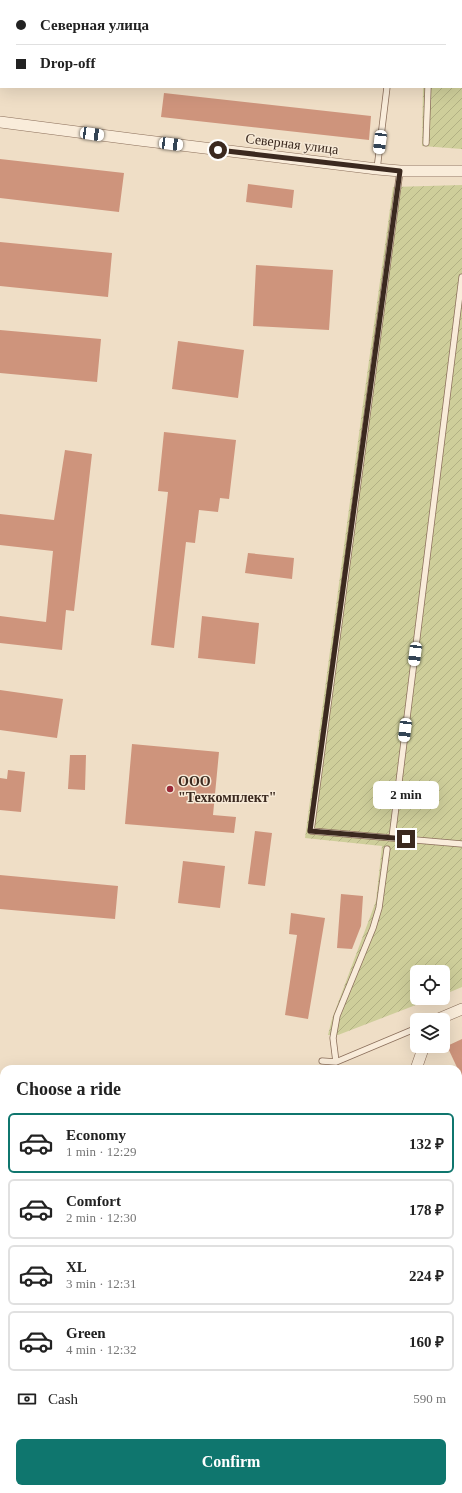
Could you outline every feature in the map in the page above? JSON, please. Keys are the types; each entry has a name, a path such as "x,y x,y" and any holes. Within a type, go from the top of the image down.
{"street":[{"name":"Северная улица","path":"0,122 377,169 400,171 462,171"},
{"path":"450,1014 462,1009"},
{"path":"417,1065 422,1053"}],"lane":[{"path":"377,169 387,88"},
{"path":"426,143 428,88"},
{"path":"400,171 310,831 462,844"},
{"path":"392,838 462,277"},
{"path":"336,1062 333,1038 337,1016 379,908 387,849"},
{"path":"322,1061 336,1062 410,1031"}],"green space":[{"path":"423,88 462,88 462,149 422,146"},
{"path":"462,185 462,987 450,992 450,965 410,965 410,1005 416,1005 338,1035 328,1035 332,1019 376,901 382,846 305,838 393,187"}],"building":[{"path":"164,93 371,116 369,140 161,117"},
{"path":"0,159 124,173 119,212 0,198"},
{"path":"248,184 294,190 292,208 246,202"},
{"path":"0,242 112,253 108,297 0,286"},
{"path":"256,265 333,270 329,330 253,326"},
{"path":"0,330 101,339 97,382 0,373"},
{"path":"178,341 244,350 238,398 172,389"},
{"path":"164,432 236,440 229,499 220,498 218,512 199,510 195,543 186,542 174,648 151,645 168,492 158,491"},
{"path":"65,450 92,454 74,611 66,610 62,650 0,643 0,616 46,622 53,551 0,545 0,514 54,520"},
{"path":"248,553 294,558 292,579 245,573"},
{"path":"202,616 259,623 255,664 198,658"},
{"path":"0,690 63,699 57,738 0,730"},
{"path":"132,744 219,752 213,815 236,817 234,833 125,824"},
{"path":"70,755 86,755 85,790 68,789"},
{"path":"8,770 25,772 21,812 0,810 0,778 7,779"},
{"path":"255,831 272,833 265,886 248,884"},
{"path":"183,861 225,866 220,908 178,903"},
{"path":"0,875 118,886 115,919 0,909"},
{"path":"341,894 363,896 361,926 352,949 337,948"},
{"path":"291,913 325,918 308,1019 285,1015 297,935 289,934"},
{"path":"462,1039 462,1065 456,1065 450,1052 450,1045"}],"place":[{"name":"ООО \"Техкомплект\"","path":"170,789"}],"route":[{"path":"218,150 400,171 330,694 310,831 406,839"}]}
